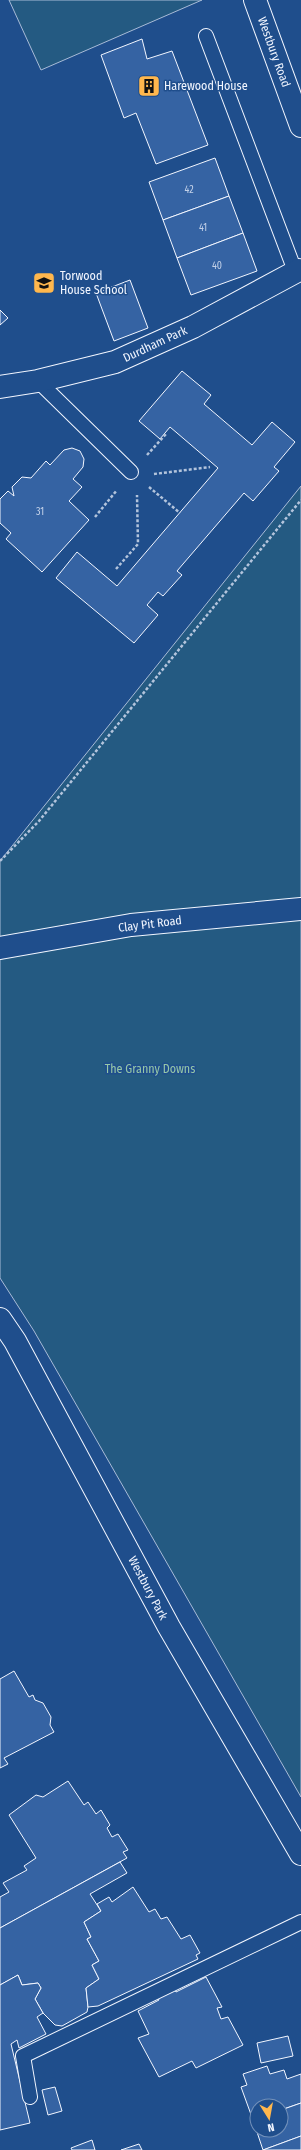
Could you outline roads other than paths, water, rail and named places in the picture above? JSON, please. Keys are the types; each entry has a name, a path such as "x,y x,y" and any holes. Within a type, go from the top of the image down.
{"street":[{"name":"Westbury Road","path":"255,0 301,126"},
{"name":"Durdham Park","path":"0,387 38,381 115,362 193,327 297,271"},
{"name":"Clay Pit Road","path":"0,948 131,925 301,909"},
{"name":"Westbury Park","path":"0,1319 15,1341 169,1627 301,1854"}],"lane":[{"path":"206,36 297,271"},
{"path":"38,381 134,474"},
{"path":"30,2097 23,2056 301,1922"}],"place":[{"name":"Harewood House","path":"149,86"},
{"name":"Torwood House School","path":"44,283"}],"park label":[{"name":"The Granny Downs","path":"150,1069"}]}
